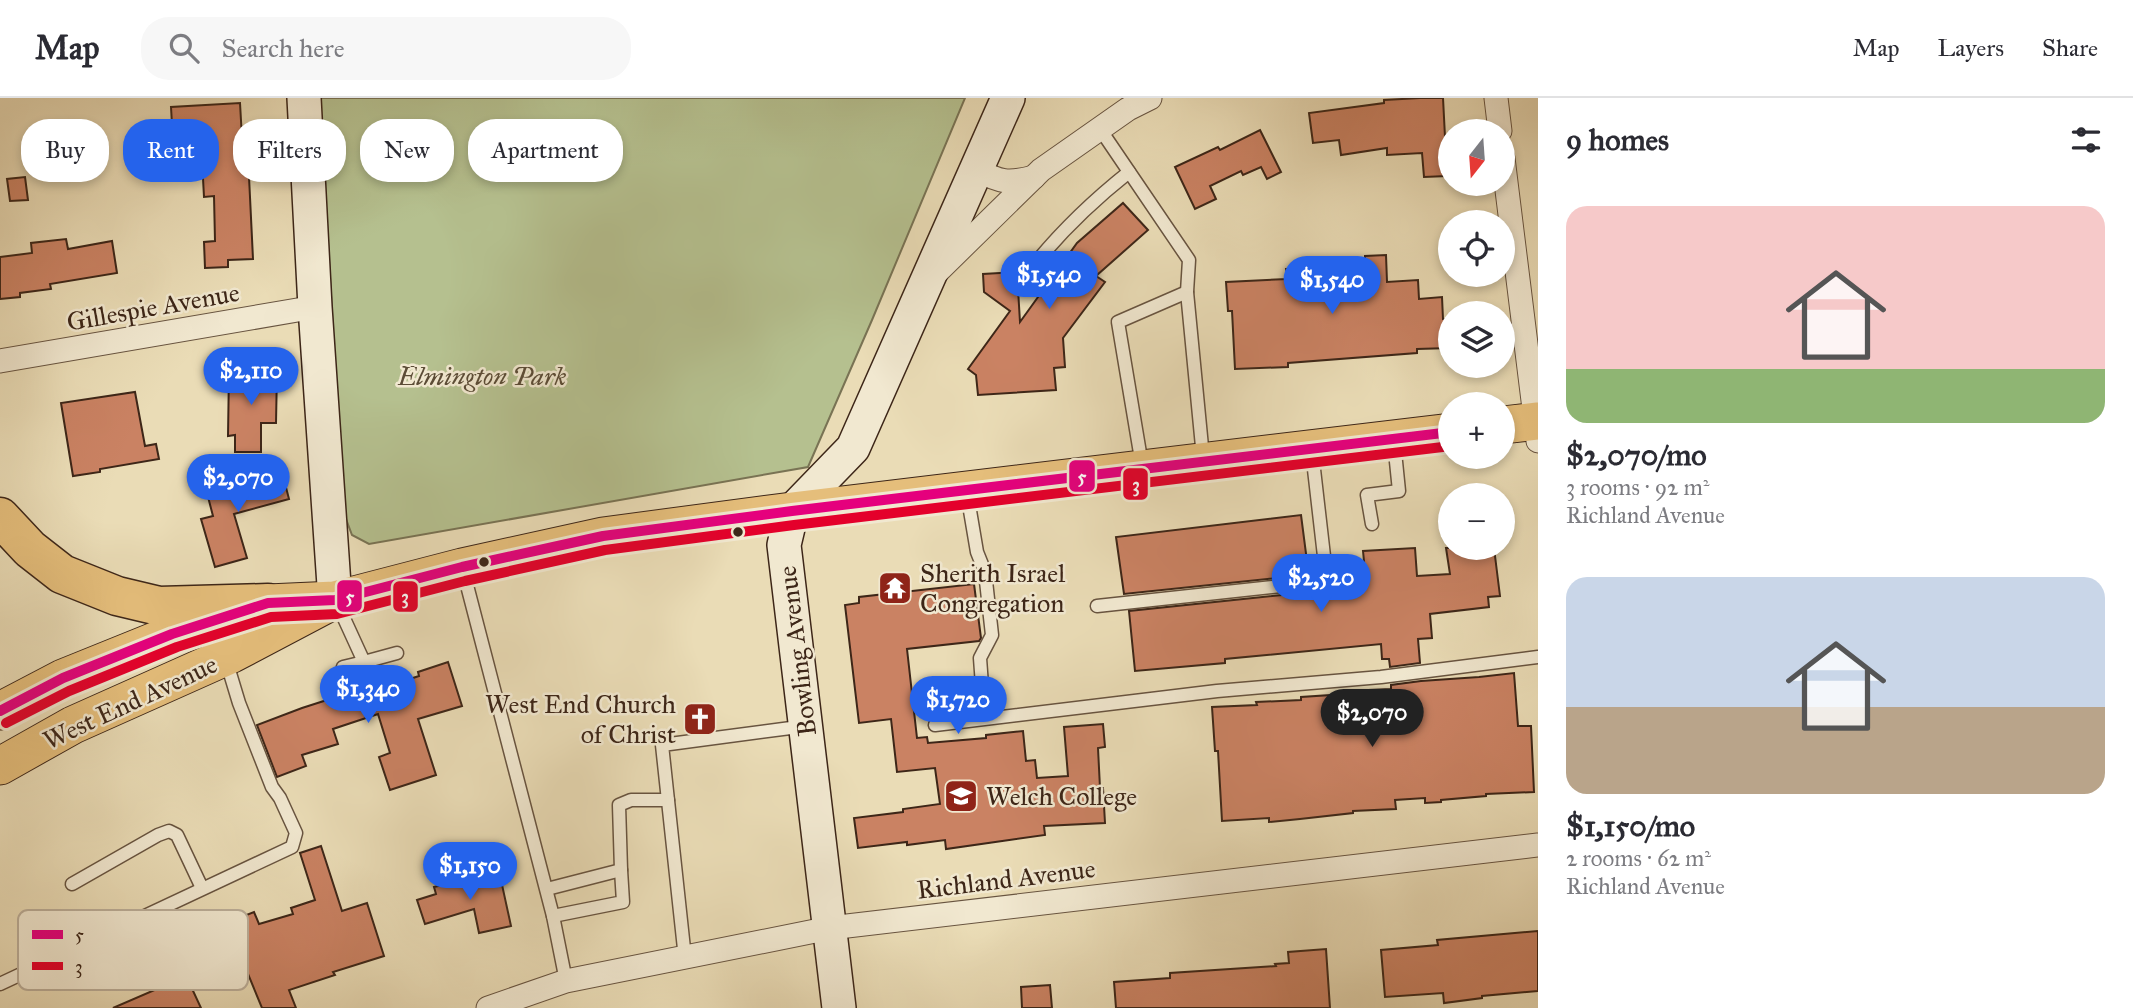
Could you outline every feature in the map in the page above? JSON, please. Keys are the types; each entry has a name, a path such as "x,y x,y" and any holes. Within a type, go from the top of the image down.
{"highway":[{"path":"0,517 30,549 62,574 117,596 159,606 268,603"}],"main road":[{"name":"West End Avenue","path":"0,711 75,673 173,634 268,603 335,600 462,567 603,536 1438,433"},
{"name":"West End Avenue","path":"0,766 73,725 225,657 335,600"}],"street":[{"path":"304,98 335,600"},
{"path":"792,511 853,448 1008,98"},
{"path":"926,283 1041,170 1128,109 1150,98"},
{"path":"1496,98 1499,119"},
{"path":"976,170 994,179 1011,183 1034,177"},
{"path":"1510,196 1531,312 1528,427"},
{"name":"Gillespie Avenue","path":"0,361 315,307"},
{"name":"Bowling Avenue","path":"792,511 784,545 839,1008"},
{"name":"Richland Avenue","path":"488,1008 566,981 830,928 1538,845"}],"lane":[{"path":"1100,129 1189,260 1187,292 1203,461"},
{"path":"1026,275 1066,226 1129,172"},
{"path":"1143,469 1118,322 1187,292"},
{"path":"1372,524 1367,495 1399,491 1394,438"},
{"path":"1097,606 1300,584 1318,573 1324,556 1311,448"},
{"path":"967,490 977,552 985,572 992,635 980,658 983,699"},
{"path":"462,567 547,889 566,981"},
{"path":"335,600 364,662"},
{"path":"343,667 397,653"},
{"path":"156,910 292,847 296,833 272,787 239,703 225,657"},
{"path":"935,725 1217,691 1381,677 1538,657"},
{"path":"685,958 662,745 806,726"},
{"path":"553,916 623,902 619,805 631,800 668,800"},
{"path":"72,884 169,831 177,835 202,888"},
{"path":"547,889 621,870"},
{"path":"0,984 18,975"}],"green space":[{"name":"Elmington Park","path":"320,98 965,98 808,467 369,544 352,535 343,511 325,182 346,182 346,119 321,119"}],"building":[{"path":"1443,98 1444,119 1438,119 1438,176 1424,177 1422,153 1387,155 1387,148 1341,155 1339,140 1313,143 1309,113 1384,103 1384,100"},
{"path":"240,103 241,119 233,119 233,182 249,182 253,259 228,260 228,267 205,268 204,242 215,241 214,196 204,197 203,182 219,182 219,119 172,119 171,107"},
{"path":"1260,130 1281,172 1267,179 1261,167 1243,175 1241,171 1210,186 1216,199 1195,209 1175,167 1218,147 1220,150"},
{"path":"21,177 21,182 26,182 28,200 10,201 7,179"},
{"path":"1123,203 1148,230 1096,276 1105,282 1063,338 1065,367 1054,368 1056,390 978,395 976,375 968,369 1010,311 984,292 983,274 1017,272 1020,322 1077,243"},
{"path":"66,239 68,249 112,241 117,273 50,284 51,289 0,299 0,257 32,253 31,243"},
{"path":"1386,255 1387,282 1418,280 1419,299 1442,297 1442,301 1438,301 1438,348 1417,349 1417,353 1288,363 1288,367 1235,369 1232,311 1228,311 1226,282 1287,279 1286,269 1365,264 1365,256"},
{"path":"229,371 277,371 276,423 261,423 261,452 235,452 235,435 228,436"},
{"path":"135,392 145,446 156,444 159,459 73,476 61,403"},
{"path":"282,472 289,499 234,514 247,558 215,567 201,519 213,516 207,493"},
{"path":"1301,515 1308,569 1297,576 1124,594 1116,537"},
{"path":"1415,548 1417,576 1450,574 1448,560 1496,560 1500,596 1488,597 1489,607 1430,614 1432,638 1418,639 1420,663 1390,667 1389,659 1382,659 1381,644 1225,659 1225,663 1135,671 1129,611 1301,593 1310,588 1310,593 1353,589 1351,562 1364,561 1363,551"},
{"path":"974,584 981,638 979,641 907,649 917,738 927,737 928,743 986,738 986,735 1023,731 1026,761 1035,760 1037,778 1068,776 1064,727 1103,724 1105,747 1098,748 1105,823 1044,826 1045,835 946,849 945,840 858,848 854,818 940,804 935,768 897,772 891,719 859,723 845,605 859,603 859,597"},
{"path":"448,662 462,706 418,719 436,775 390,790 379,757 390,753 378,714 333,729 338,744 302,755 306,766 277,777 257,725 383,682 385,687 419,676 418,672"},
{"path":"1514,673 1518,726 1531,726 1534,792 1486,794 1425,803 1425,798 1395,800 1396,809 1353,811 1269,822 1269,818 1222,821 1218,751 1215,751 1212,707 1257,705 1256,702 1301,700 1301,697 1346,694 1346,691 1391,689 1391,685 1421,681"},
{"path":"321,846 342,911 367,903 384,956 333,972 335,975 289,990 296,1008 262,1008 248,974 248,914 254,912 259,924 293,914 291,908 315,900 300,853"},
{"path":"499,871 511,926 479,933 474,909 425,924 417,900 436,894 434,887"},
{"path":"1538,931 1538,991 1482,996 1444,1003 1443,993 1385,997 1381,950 1438,945 1437,940"},
{"path":"1326,949 1330,1008 1116,1008 1114,982 1170,978 1170,973 1276,966 1275,964 1289,963 1288,952"},
{"path":"1050,985 1052,1008 1022,1008 1021,987"},
{"path":"155,990 193,990 201,1008 113,1008"}],"transit line":[{"name":"5","path":"0,711 63,678 172,634 268,603 335,600 462,567 603,536 1438,434"},
{"name":"3","path":"6,723 69,691 177,647 271,617 337,614 465,581 605,550 1438,448"}],"place":[{"name":"Sherith Israel Congregation","path":"895,588"},
{"name":"West End Church of Christ","path":"700,719"},
{"name":"Welch College","path":"961,796"}]}
